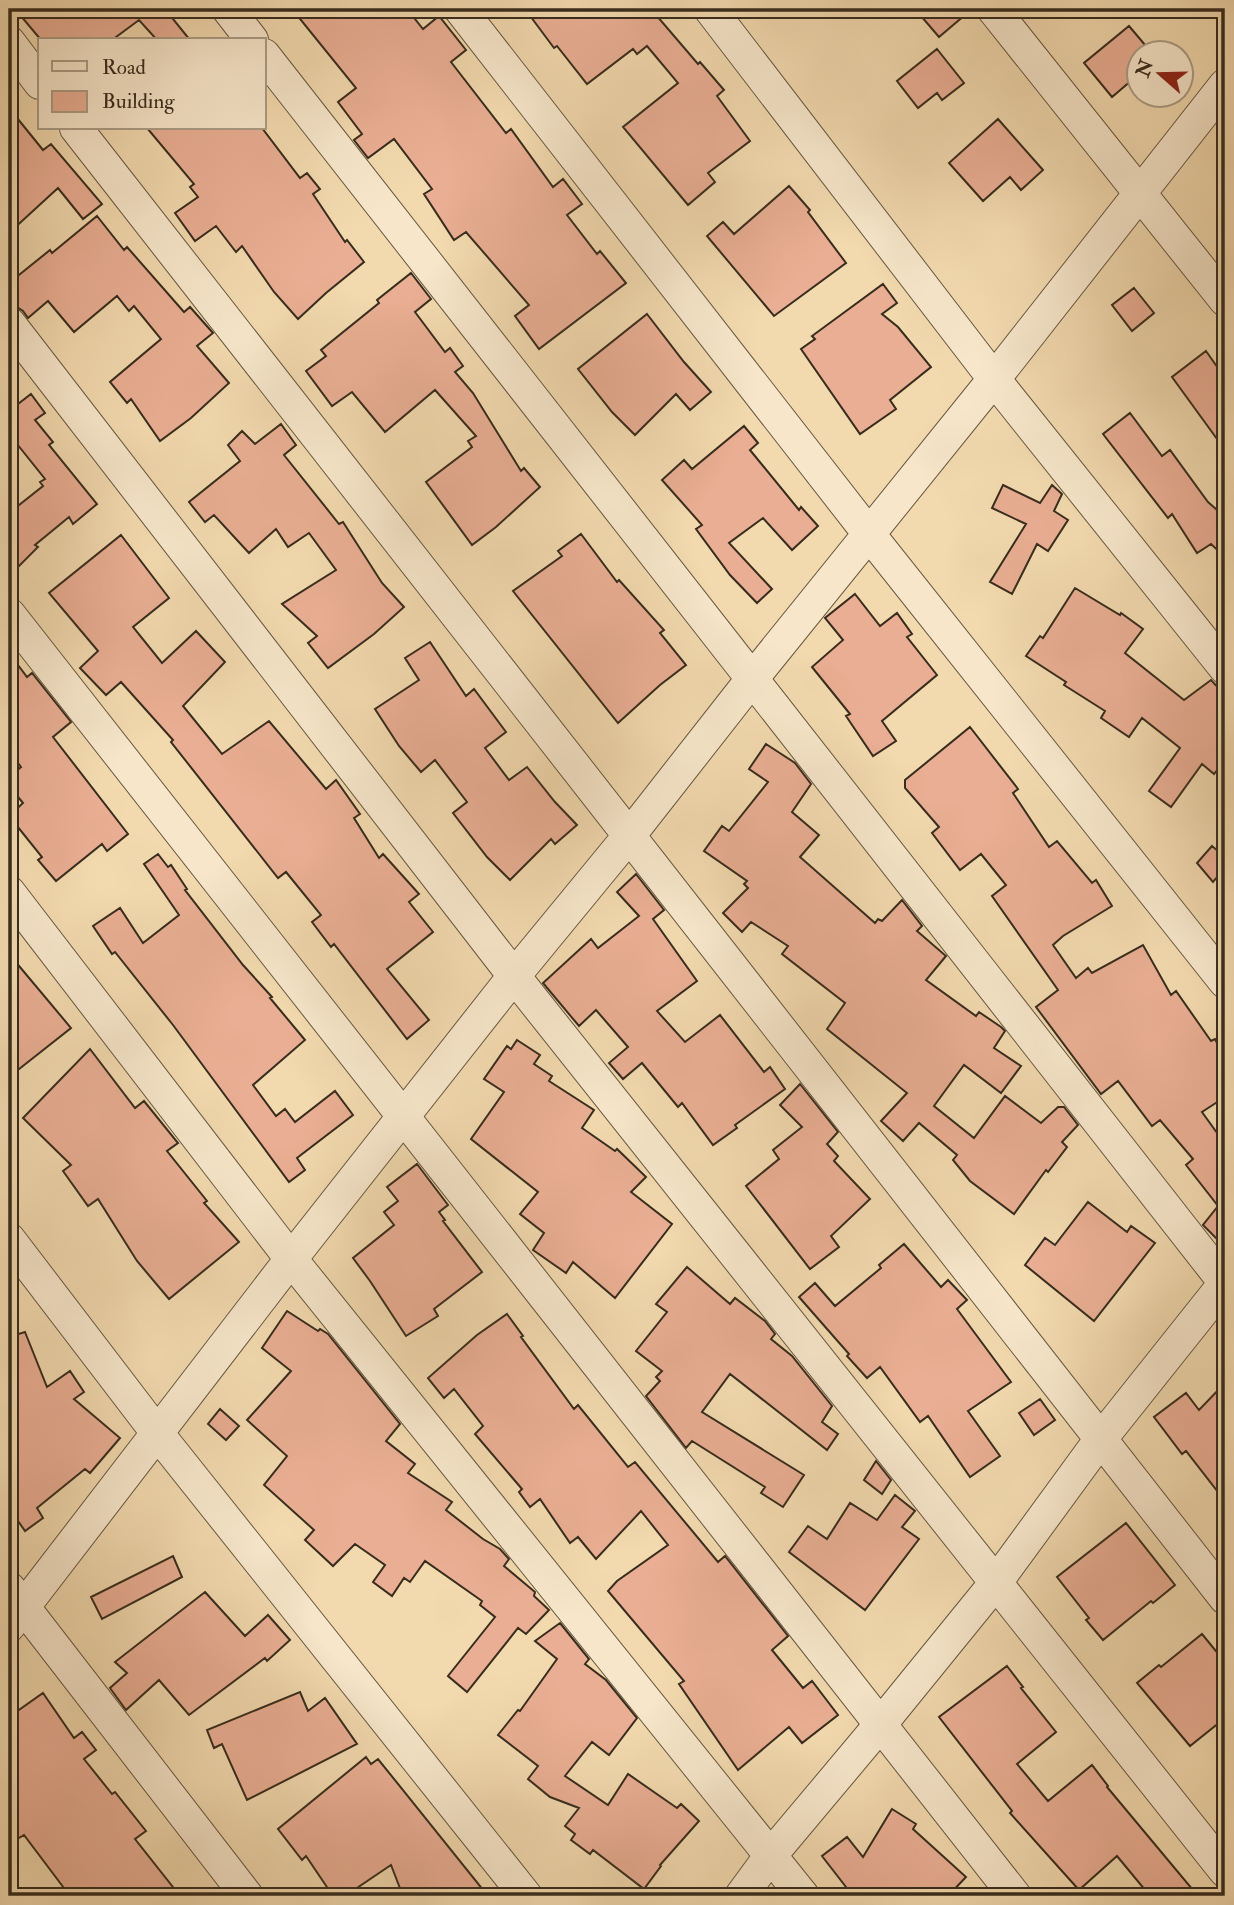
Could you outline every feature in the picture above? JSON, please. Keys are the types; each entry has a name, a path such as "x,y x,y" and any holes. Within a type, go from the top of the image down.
{"street":[{"path":"228,9 251,38"},
{"path":"460,9 869,534 1225,982"},
{"path":"710,9 994,379 1225,668"},
{"path":"993,9 1225,300"},
{"path":"9,42 38,80"},
{"path":"266,58 1225,1283 1100,1440 997,1581 771,1855 741,1896"},
{"path":"247,1896 14,1607 158,1434 291,1259 514,976 994,379 1225,85"},
{"path":"78,130 1225,1598"},
{"path":"9,323 514,976 1225,1871"},
{"path":"9,614 1015,1896"},
{"path":"9,892 291,1259 803,1896"},
{"path":"9,1240 158,1434 526,1896"}],"building":[{"path":"15,9 165,9 188,38 155,38 139,20 115,38 39,38"},
{"path":"292,9 407,9 423,29 439,16 466,50 451,62 506,133 511,129 553,187 563,179 582,204 567,215 597,254 600,251 626,283 539,349 515,316 529,305 466,232 454,240 424,194 432,189 394,139 368,158 354,140 362,134 338,102 356,88"},
{"path":"525,9 651,9 724,90 717,96 750,141 708,173 715,182 688,205 623,127 678,83 647,46 637,54 633,49 587,84 557,46 554,48"},
{"path":"915,9 972,9 939,37"},
{"path":"1129,26 1139,38 1126,38 1126,85 1112,97 1084,63"},
{"path":"937,49 964,83 942,100 937,93 918,108 897,81"},
{"path":"9,108 43,150 51,144 102,204 83,219 58,188 9,233"},
{"path":"998,119 1043,170 1021,190 1010,177 983,201 949,163"},
{"path":"149,130 264,130 300,178 307,173 320,189 313,194 345,242 347,240 364,262 298,319 274,292 242,246 236,252 216,226 195,241 175,213 198,197 190,187 194,184"},
{"path":"789,186 810,210 808,212 846,263 774,316 707,236 723,222 734,234"},
{"path":"97,216 124,250 127,247 184,312 190,307 213,333 197,346 229,383 191,418 160,441 131,399 127,403 110,382 161,339 134,306 129,311 117,296 74,332 48,301 28,318 23,311 9,302 9,283 50,250 52,253"},
{"path":"411,273 431,299 415,312 445,352 450,348 463,366 455,372 473,393 521,471 524,468 540,487 472,545 426,482 472,447 468,441 476,436 435,390 385,432 352,392 332,406 306,371 326,356 321,350"},
{"path":"883,284 897,303 882,314 898,327 931,367 890,400 896,409 860,434 801,349 815,339 812,336"},
{"path":"1134,288 1154,313 1132,331 1112,305"},
{"path":"647,314 711,392 690,410 676,394 635,435 612,412 578,369"},
{"path":"1206,351 1225,378 1225,450 1172,377"},
{"path":"31,394 45,413 35,420 53,442 49,445 97,504 73,524 69,517 35,545 38,547 9,576 9,513 43,486 40,482 45,479 9,434 9,411"},
{"path":"1130,413 1162,456 1170,450 1208,502 1225,517 1225,557 1211,544 1197,553 1172,514 1168,518 1103,434"},
{"path":"281,424 296,445 284,455 339,524 343,522 382,583 404,607 374,634 328,668 308,643 317,636 282,604 336,570 309,533 288,547 276,529 249,553 214,515 205,522 189,502 240,461 228,445 242,431 255,444"},
{"path":"744,426 758,443 750,450 799,510 801,507 818,526 792,550 763,518 729,543 772,589 757,603 730,575 696,529 702,525 662,480 684,460 692,469"},
{"path":"1003,485 1040,503 1052,485 1062,494 1054,511 1068,520 1048,551 1037,544 1012,594 990,582 1026,524 992,508"},
{"path":"581,534 617,582 619,580 664,630 660,633 686,665 618,723 513,591 562,556 558,551"},
{"path":"121,535 169,598 133,627 162,663 196,631 225,662 183,706 222,754 269,721 326,789 336,780 360,814 354,818 379,858 383,854 419,894 409,902 433,932 387,969 429,1020 407,1039 334,944 331,947 312,922 321,915 286,872 278,878 171,742 173,740 121,682 106,695 80,668 98,651 49,593"},
{"path":"1075,588 1120,615 1121,613 1143,629 1125,653 1184,700 1211,680 1225,695 1225,760 1214,774 1202,764 1171,807 1149,791 1180,748 1142,718 1129,737 1101,718 1105,711 1026,656 1040,636 1043,638"},
{"path":"855,594 880,626 897,613 912,634 907,637 937,675 882,721 896,741 873,756 846,716 850,714 812,667 843,640 825,618"},
{"path":"430,642 466,696 474,689 506,732 485,748 509,780 527,767 577,825 555,844 551,839 510,880 487,857 453,813 467,802 435,760 421,772 399,746 375,709 419,680 405,658"},
{"path":"9,653 27,677 32,673 71,722 53,737 128,834 107,851 102,844 56,881 38,860 42,857 9,816 23,803 9,786 9,777 21,767 9,751"},
{"path":"970,727 1018,789 1013,793 1049,847 1057,841 1092,883 1096,880 1112,906 1053,945 1076,978 1088,968 1092,973 1143,945 1171,995 1176,991 1211,1041 1215,1039 1217,1043 1225,1036 1225,1097 1202,1112 1225,1144 1225,1247 1203,1225 1218,1206 1186,1165 1193,1159 1160,1120 1152,1126 1118,1081 1101,1094 1036,1007 1058,990 992,896 1006,885 981,854 960,870 932,833 939,827 905,788 905,780"},
{"path":"766,744 795,763 811,784 792,812 819,835 800,857 875,923 878,919 882,921 902,900 922,926 917,931 946,956 926,980 976,1016 979,1012 1005,1031 994,1048 1021,1066 1001,1093 964,1065 934,1106 974,1138 1005,1096 1041,1123 1058,1107 1064,1107 1078,1125 1062,1142 1067,1147 1048,1172 1046,1170 1014,1214 970,1181 953,1160 957,1155 919,1123 903,1141 881,1121 907,1093 827,1029 845,1003 782,954 788,946 751,922 742,932 723,913 748,888 744,884 747,881 704,851 722,826 729,831 768,782 749,769"},
{"path":"1212,846 1225,857 1225,868 1213,882 1197,863"},
{"path":"158,854 168,867 171,865 187,889 185,890 305,1040 253,1085 276,1116 285,1109 295,1122 335,1091 353,1115 297,1158 305,1170 289,1182 173,1025 115,952 112,954 93,926 120,908 143,943 179,915 144,864"},
{"path":"636,874 664,910 653,919 697,981 657,1011 685,1042 720,1015 764,1072 770,1067 785,1089 735,1125 737,1128 713,1145 682,1103 678,1107 642,1063 623,1079 609,1063 628,1047 596,1010 579,1026 543,983 591,939 598,948 639,916 617,892"},
{"path":"9,954 71,1028 9,1077"},
{"path":"517,1040 540,1055 534,1064 552,1076 549,1081 594,1110 582,1128 615,1151 617,1149 646,1177 631,1192 672,1224 615,1298 573,1262 566,1273 533,1250 544,1233 520,1214 538,1192 471,1139 504,1092 484,1079 507,1046 511,1049"},
{"path":"90,1049 135,1108 144,1101 178,1143 167,1151 207,1201 204,1203 239,1242 169,1299 137,1261 98,1199 88,1206 63,1171 71,1165 23,1118"},
{"path":"800,1084 838,1132 827,1144 838,1156 834,1161 870,1199 831,1236 839,1247 810,1269 746,1186 779,1159 773,1150 802,1127 780,1105"},
{"path":"417,1164 448,1205 439,1212 445,1220 443,1221 482,1272 434,1309 438,1316 406,1336 353,1258 394,1225 384,1212 398,1201 387,1187"},
{"path":"1088,1202 1127,1232 1131,1226 1155,1243 1094,1321 1025,1265 1045,1238 1055,1245"},
{"path":"904,1244 941,1287 948,1280 967,1300 957,1309 1011,1382 968,1411 1000,1456 970,1477 928,1416 920,1422 880,1367 867,1378 799,1297 815,1283 835,1306 881,1268 879,1265"},
{"path":"687,1267 730,1304 735,1298 765,1321 775,1334 771,1339 792,1356 832,1406 822,1422 838,1434 827,1450 730,1374 702,1412 804,1475 783,1507 761,1493 765,1487 692,1441 686,1448 646,1396 660,1381 656,1377 662,1371 636,1351 667,1312 656,1304"},
{"path":"287,1311 318,1331 320,1329 328,1334 400,1424 386,1441 415,1464 408,1473 452,1502 446,1510 500,1549 509,1559 504,1566 535,1592 534,1596 549,1610 526,1634 518,1628 467,1692 448,1676 495,1617 480,1605 482,1601 425,1561 410,1582 404,1578 392,1596 373,1582 385,1565 355,1544 333,1566 305,1540 314,1530 264,1485 287,1456 247,1420 291,1371 262,1348"},
{"path":"507,1314 574,1409 578,1405 628,1467 635,1462 718,1562 725,1556 788,1636 772,1650 803,1688 812,1681 838,1715 802,1743 789,1727 738,1770 679,1684 684,1681 608,1591 617,1581 668,1545 641,1511 596,1559 578,1537 570,1543 540,1499 530,1507 519,1492 522,1489 475,1434 483,1426 454,1389 444,1398 428,1378 477,1335"},
{"path":"25,1332 47,1387 70,1371 84,1392 74,1399 120,1438 90,1473 85,1469 37,1508 43,1518 25,1531 9,1508 9,1337"},
{"path":"1225,1383 1225,1501 1186,1451 1182,1454 1154,1417 1186,1393 1199,1410"},
{"path":"1040,1399 1055,1420 1034,1435 1019,1413"},
{"path":"220,1409 239,1426 226,1440 208,1424"},
{"path":"876,1461 891,1480 882,1494 864,1480"},
{"path":"895,1495 915,1511 902,1527 919,1539 865,1610 789,1552 808,1526 827,1539 850,1503 877,1520"},
{"path":"1126,1523 1175,1585 1103,1640 1057,1577"},
{"path":"173,1556 182,1577 102,1619 91,1597"},
{"path":"205,1592 245,1636 268,1615 290,1640 267,1661 265,1658 189,1715 159,1680 126,1710 110,1688 127,1673 115,1662"},
{"path":"560,1623 589,1659 585,1664 606,1680 637,1718 609,1755 592,1742 565,1776 608,1805 628,1774 677,1808 681,1804 699,1821 660,1865 644,1889 593,1850 590,1854 571,1840 575,1834 565,1826 579,1808 550,1797 528,1779 538,1766 498,1735 518,1710 520,1711 557,1659 535,1641"},
{"path":"1202,1634 1225,1662 1225,1718 1190,1746 1137,1683"},
{"path":"1007,1666 1056,1732 1017,1764 1048,1801 1092,1765 1107,1787 1198,1896 1150,1896 1117,1856 1079,1890 1010,1813 1012,1811 939,1717"},
{"path":"300,1692 308,1711 325,1698 357,1744 247,1800 222,1744 214,1748 207,1730"},
{"path":"43,1693 74,1738 82,1732 96,1750 84,1759 146,1831 135,1839 180,1896 70,1896 24,1835 19,1838 9,1824 9,1717"},
{"path":"366,1757 371,1764 378,1759 488,1896 403,1896 391,1865 345,1896 333,1896 306,1856 302,1860 278,1829"},
{"path":"892,1809 916,1824 913,1829 966,1877 948,1896 853,1896 822,1856 847,1837 863,1857"}]}
